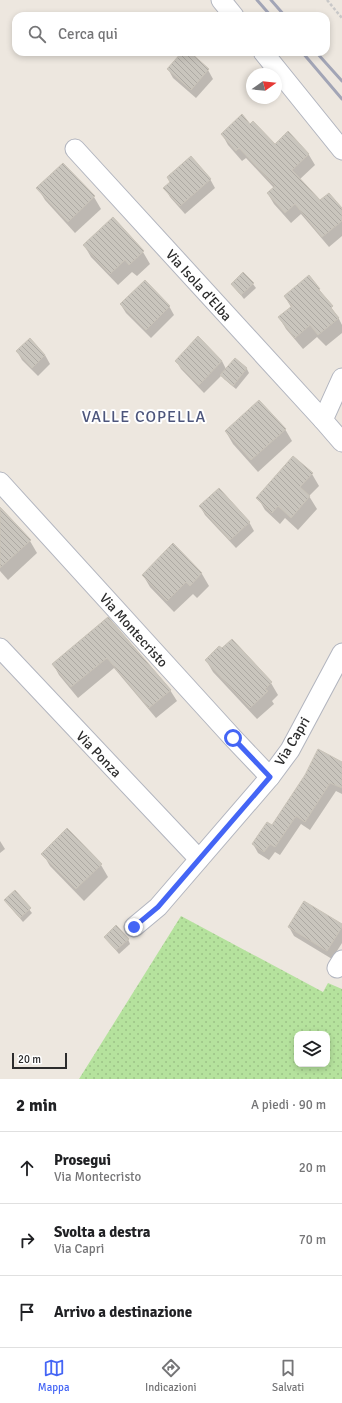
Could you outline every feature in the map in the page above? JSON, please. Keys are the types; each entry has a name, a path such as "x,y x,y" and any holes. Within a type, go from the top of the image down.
{"street":[{"path":"221,0 231,12"},
{"path":"266,56 342,150"},
{"name":"Via Isola d'Elba","path":"76,149 323,420"},
{"path":"342,378 323,420 342,442"},
{"name":"Via Montecristo","path":"0,482 270,777"},
{"name":"Via Ponza","path":"0,648 199,860"},
{"name":"Via Capri","path":"134,927 158,907 270,777 290,750 342,653"}],"path":[{"path":"327,0 342,18"}],"green space":[{"path":"181,916 323,992 328,983 342,989 342,1079 79,1079"}],"building":[{"path":"178,56 194,56 209,69 191,90 167,69"},
{"path":"242,114 250,124 253,121 275,144 288,131 309,154 292,170 320,200 329,193 342,208 342,221 322,237 295,204 285,213 267,193 275,186 239,148 236,151 221,134"},
{"path":"191,156 211,179 180,206 163,188 170,182 167,177"},
{"path":"63,163 95,196 68,222 36,188"},
{"path":"113,217 144,251 129,265 125,260 110,274 83,245"},
{"path":"243,272 254,283 241,295 231,284"},
{"path":"309,275 320,289 319,290 333,306 331,308 339,318 318,335 310,325 295,338 278,317 292,306 284,296"},
{"path":"145,280 170,306 146,330 120,304"},
{"path":"198,336 222,361 199,385 175,361"},
{"path":"30,338 45,355 32,368 16,351"},
{"path":"235,358 247,368 233,386 220,375"},
{"path":"259,400 286,429 251,460 225,431"},
{"path":"293,456 313,473 300,487 310,496 291,518 278,506 272,513 256,498"},
{"path":"219,488 250,522 230,540 199,506"},
{"path":"0,507 31,540 0,568"},
{"path":"173,543 202,573 190,586 186,582 167,601 142,575"},
{"path":"108,617 171,690 149,708 107,658 71,687 52,664"},
{"path":"232,639 272,682 265,689 268,691 250,708 205,660 219,646 222,648"},
{"path":"318,749 342,762 342,788 330,783 305,822 296,816 275,847 270,844 264,852 252,844 267,822 272,825 305,775"},
{"path":"67,828 102,864 76,889 41,854"},
{"path":"15,890 31,908 20,918 4,900"},
{"path":"304,901 342,924 342,927 327,951 288,927"},
{"path":"116,925 129,939 116,950 104,937"}],"railway":[{"path":"257,0 268,12"},
{"path":"271,0 282,12"},
{"path":"305,56 342,99"},
{"path":"320,56 342,81"}],"district":[{"name":"VALLE COPELLA","path":"144,416"}],"route":[{"path":"134,927 158,907 270,777 233,738"}]}
